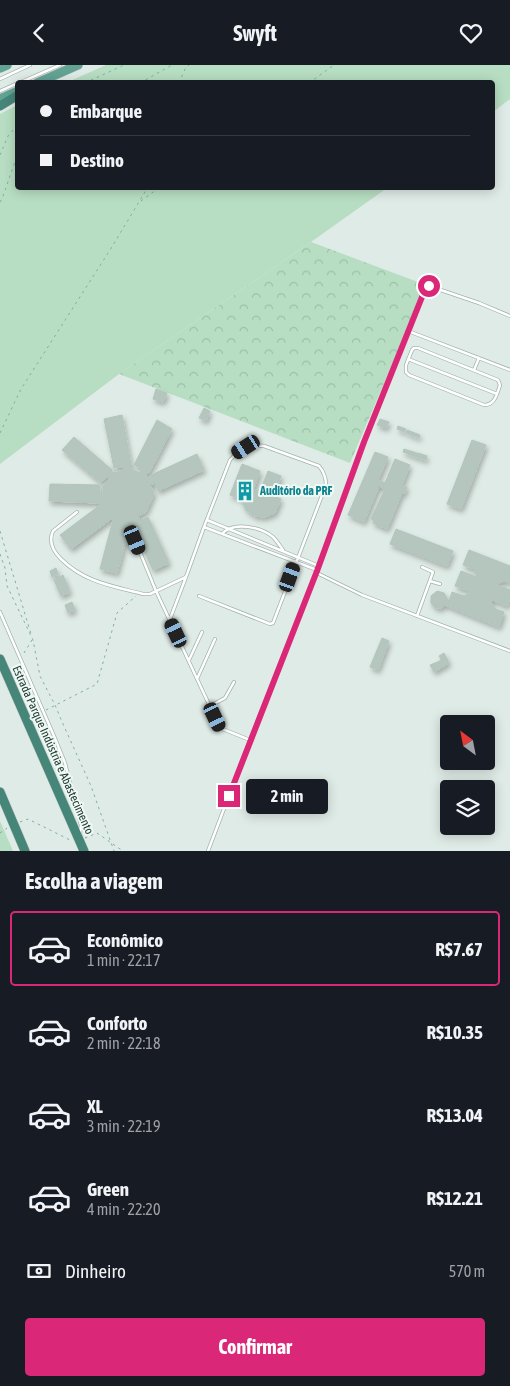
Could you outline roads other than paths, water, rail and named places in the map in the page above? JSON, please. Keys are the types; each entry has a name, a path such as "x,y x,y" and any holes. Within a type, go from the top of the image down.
{"highway":[{"path":"0,106 15,95"},
{"name":"Estrada Parque Indústria e Abastecimento","path":"0,659 84,851"},
{"path":"0,792 24,851"}],"main road":[{"path":"0,68 7,65"},
{"path":"44,80 78,65"},
{"path":"0,99 15,94"}],"lane":[{"path":"0,79 30,65"},
{"path":"25,80 60,65"},
{"path":"0,91 15,84"},
{"path":"208,851 317,572 364,442 426,287 428,286 479,303 510,316"},
{"path":"408,331 510,370"},
{"path":"418,348 474,370 498,380 500,385 491,404 484,405 409,375 405,369 412,350 418,348"},
{"path":"474,370 479,358"},
{"path":"408,359 497,394"},
{"path":"170,619 230,459 246,447 264,446 318,467 323,471 326,485 274,621 271,624 199,597"},
{"path":"78,512 53,531 51,543 53,549 69,566 81,575 101,584 150,594 186,577"},
{"path":"206,520 319,566"},
{"path":"222,534 227,529 244,526 250,527 271,535 284,551"},
{"path":"204,527 296,561 362,595 510,651"},
{"path":"135,540 156,591 220,728 250,740"},
{"path":"417,616 433,571 422,567"},
{"path":"430,581 440,584"},
{"path":"0,612 65,763 81,825 79,841"},
{"path":"189,660 202,632"},
{"path":"197,679 215,639"},
{"path":"210,706 225,698 234,682"}],"place":[{"name":"Auditório da PRF","path":"245,491"}]}
